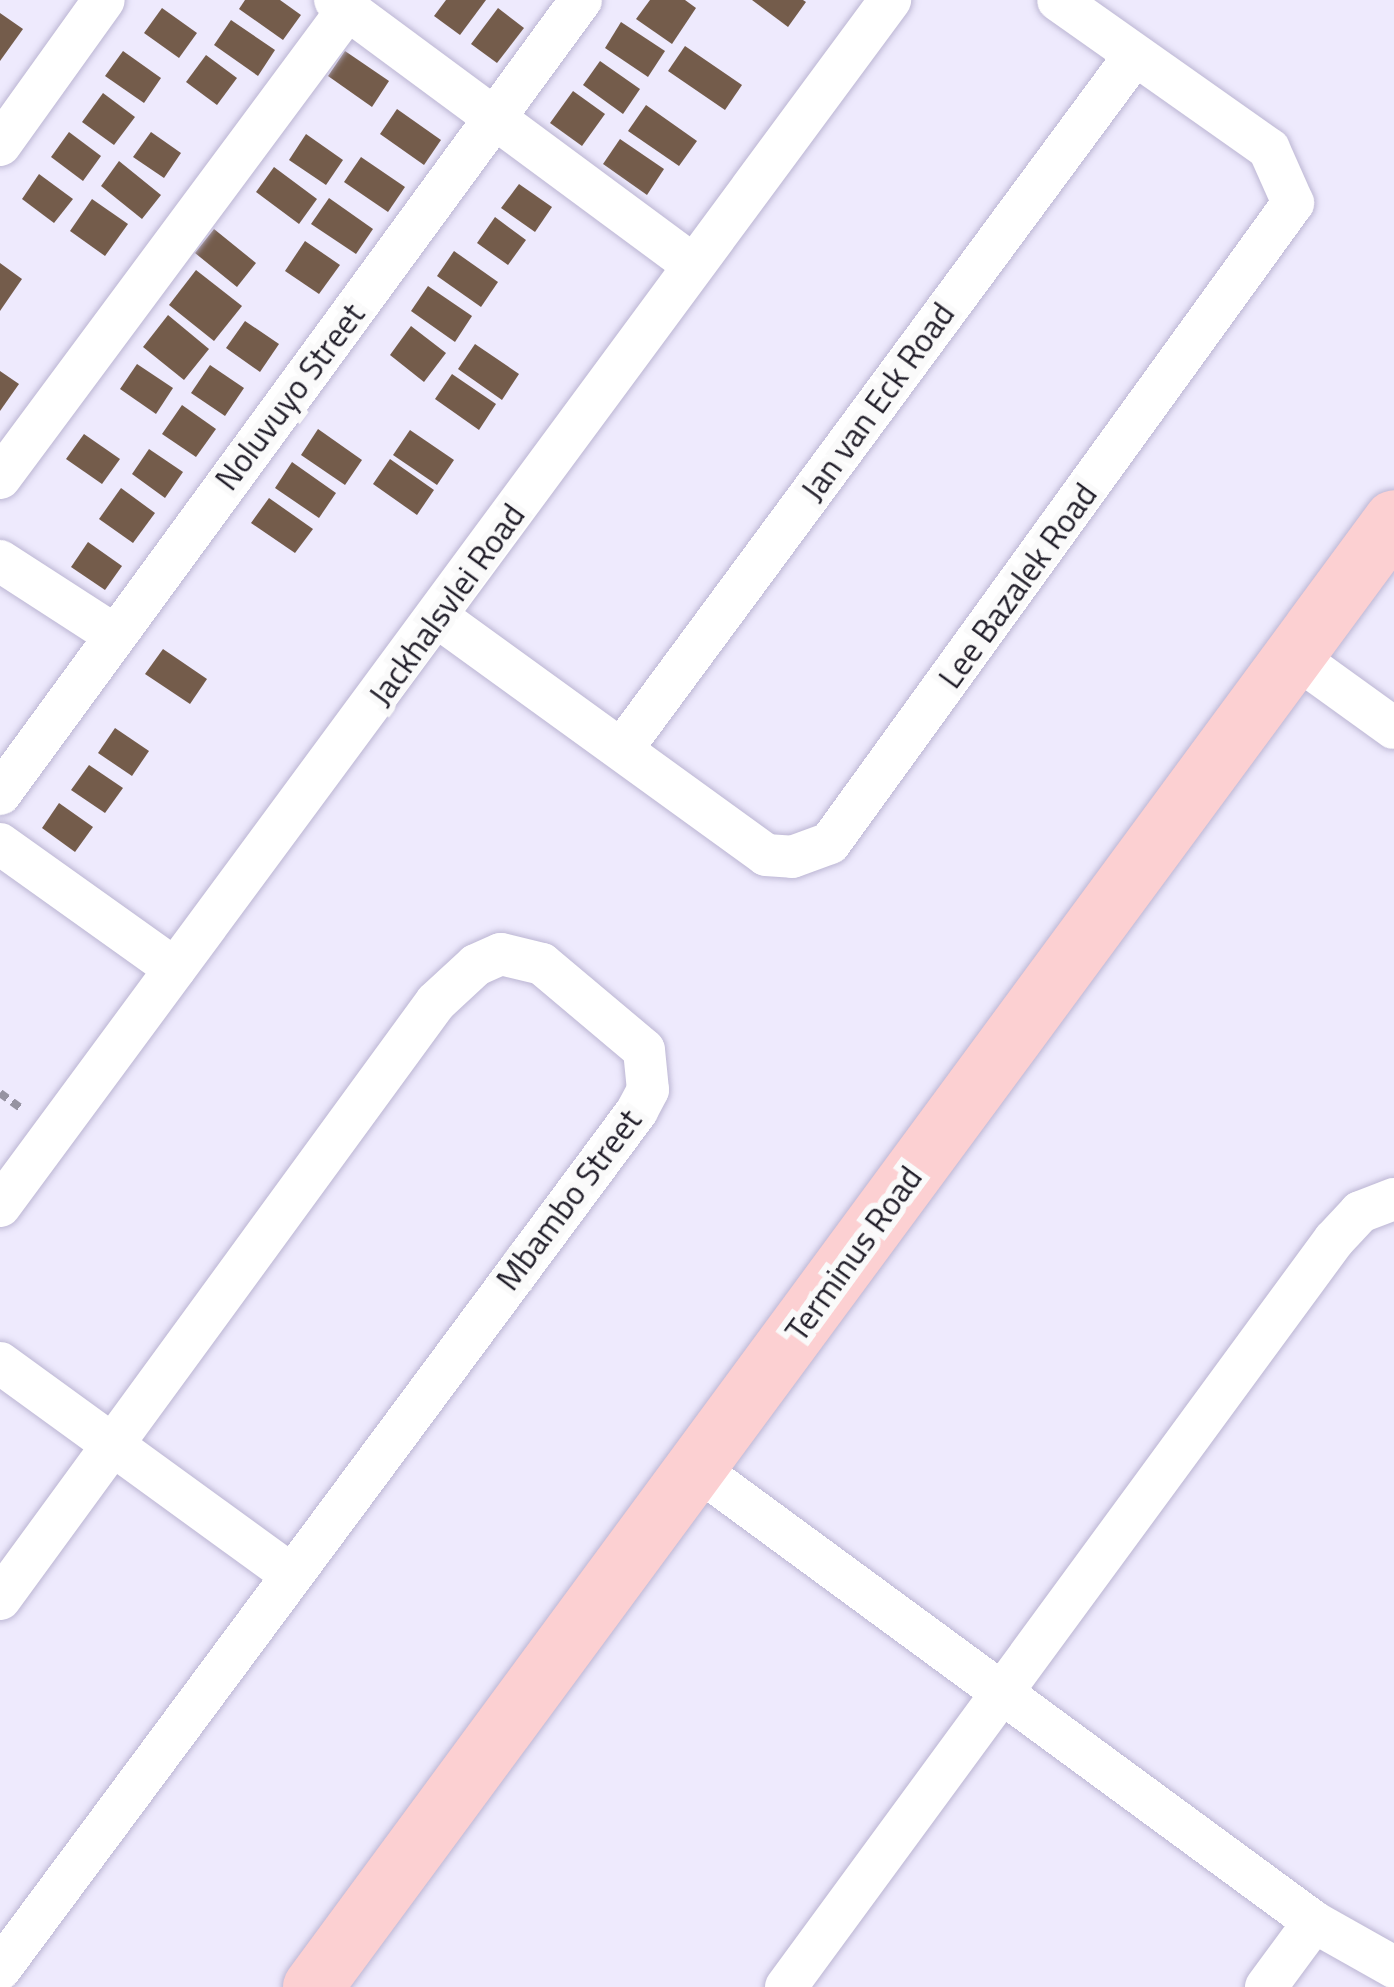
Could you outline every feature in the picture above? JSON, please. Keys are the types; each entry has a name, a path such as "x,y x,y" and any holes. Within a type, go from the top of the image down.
{"street":[{"path":"0,145 104,0"},
{"name":"Noluvuyo Street","path":"0,794 581,0"},
{"name":"Jackhalsvlei Road","path":"0,1206 439,618 890,0"},
{"name":"Lee Bazalek Road","path":"439,618 766,856 792,857 830,843 1291,212 1289,181 1269,149 1058,0"},
{"path":"0,478 341,5 693,265"},
{"name":"Jan van Eck Road","path":"622,749 1134,56"},
{"name":"Terminus Road","path":"313,1987 1394,520"},
{"path":"0,561 113,634"},
{"path":"1294,656 1394,728"},
{"path":"0,844 175,969"},
{"name":"Mbambo Street","path":"0,1599 436,1001 476,965 501,954 542,964 644,1050 648,1090 288,1572 0,1969"},
{"path":"786,1987 1334,1240 1360,1212 1394,1199"},
{"path":"0,1363 288,1572"},
{"path":"696,1468 1314,1922 1394,1967"},
{"path":"1266,1987 1314,1922"}],"building":[{"path":"245,0 280,0 301,15 283,40 239,9"},
{"path":"446,0 486,0 460,35 434,16"},
{"path":"650,0 685,0 696,8 672,44 636,19"},
{"path":"752,0 803,0 806,2 788,27"},
{"path":"162,8 197,33 179,58 144,33"},
{"path":"498,8 524,28 497,63 471,44"},
{"path":"0,13 23,29 0,61"},
{"path":"231,20 275,50 258,76 214,45"},
{"path":"621,22 665,51 648,77 605,48"},
{"path":"685,46 742,85 725,110 668,71"},
{"path":"123,51 161,78 144,103 105,76"},
{"path":"345,51 389,81 372,107 328,76"},
{"path":"206,55 237,78 217,105 186,82"},
{"path":"600,61 640,89 623,114 583,85"},
{"path":"573,91 605,114 582,146 550,123"},
{"path":"103,93 135,117 114,145 82,122"},
{"path":"646,105 697,141 679,166 628,131"},
{"path":"397,109 441,140 424,165 380,134"},
{"path":"69,132 101,156 83,181 51,157"},
{"path":"151,132 181,153 164,178 133,157"},
{"path":"306,134 343,160 326,185 289,160"},
{"path":"620,139 664,169 647,195 603,164"},
{"path":"361,157 405,187 388,212 344,182"},
{"path":"119,161 161,195 142,219 101,186"},
{"path":"274,167 317,199 299,224 256,192"},
{"path":"39,174 73,199 54,223 22,199"},
{"path":"519,184 552,207 535,232 501,208"},
{"path":"329,198 373,229 356,254 311,224"},
{"path":"92,199 128,224 105,256 70,231"},
{"path":"495,217 526,240 508,265 477,243"},
{"path":"214,229 256,263 237,287 195,253"},
{"path":"305,241 340,265 319,294 285,271"},
{"path":"454,251 498,282 481,307 437,276"},
{"path":"0,263 22,279 0,311"},
{"path":"196,270 242,306 214,341 169,305"},
{"path":"428,286 472,316 455,342 411,311"},
{"path":"168,315 209,349 184,380 143,347"},
{"path":"245,321 279,344 260,372 226,348"},
{"path":"411,326 446,353 424,382 390,355"},
{"path":"475,344 519,374 502,400 458,369"},
{"path":"137,364 173,388 156,414 120,389"},
{"path":"210,365 244,388 225,416 191,393"},
{"path":"0,371 19,384 0,411"},
{"path":"452,374 496,404 479,430 435,399"},
{"path":"182,405 216,429 196,457 162,434"},
{"path":"318,429 362,460 345,485 301,455"},
{"path":"410,430 454,460 437,485 393,455"},
{"path":"84,434 120,459 102,484 66,459"},
{"path":"149,449 183,472 165,498 132,474"},
{"path":"390,459 434,490 417,515 373,484"},
{"path":"292,462 336,493 319,518 275,488"},
{"path":"121,488 155,513 133,543 99,519"},
{"path":"269,498 313,529 295,553 251,523"},
{"path":"88,542 122,566 105,590 71,567"},
{"path":"163,649 207,679 190,704 145,674"},
{"path":"115,728 149,751 132,776 98,753"},
{"path":"89,765 123,788 105,813 71,790"},
{"path":"59,803 93,827 75,852 42,828"}]}
